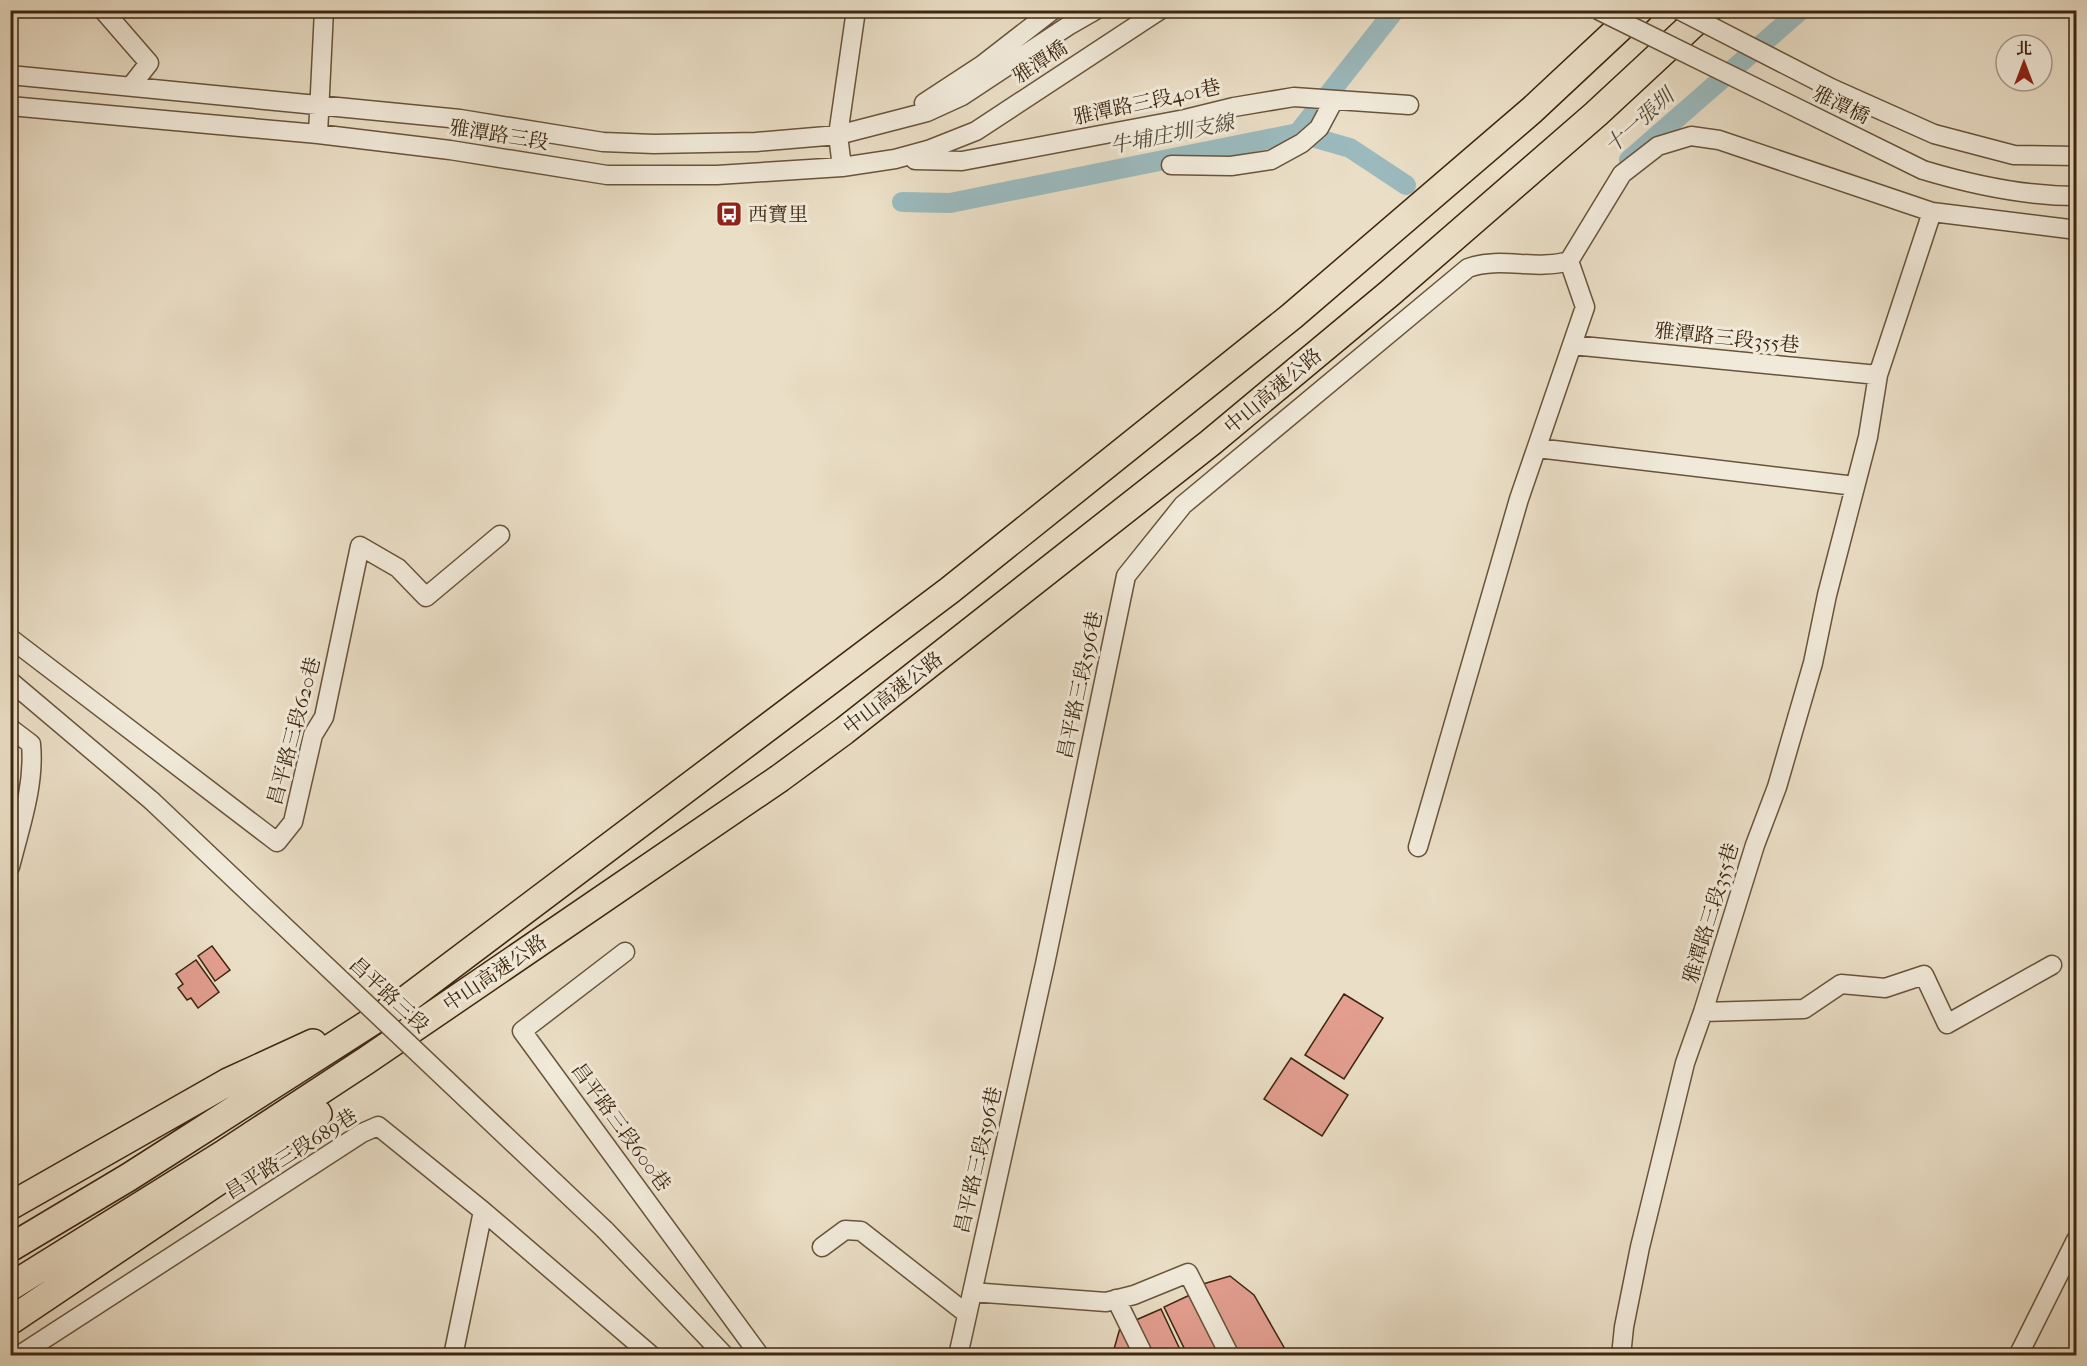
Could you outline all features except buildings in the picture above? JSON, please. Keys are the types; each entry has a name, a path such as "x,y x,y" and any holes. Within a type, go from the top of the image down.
{"highway":[{"name":"中山高速公路","path":"10,1248 129,1178 407,999 941,597 1301,308 1532,110 1639,10"},
{"name":"中山高速公路","path":"10,1287 222,1155 420,1024 780,778 844,731 1210,443 1390,293 1596,114 1708,10"},
{"path":"10,1206 228,1082 407,999"},
{"path":"10,1321 340,1100 420,1024"}],"street":[{"path":"103,10 149,63 131,86"},
{"path":"318,134 324,10"},
{"path":"842,167 838,135 856,10"},
{"path":"838,135 898,117 936,96 1053,10"},
{"name":"雅潭橋","path":"962,96 1096,10"},
{"name":"雅潭橋","path":"976,131 1160,10"},
{"name":"雅潭橋","path":"1598,10 1923,170 1967,183 2010,192 2076,196"},
{"name":"雅潭橋","path":"1679,10 1831,88 1934,134 2014,155 2076,156"},
{"name":"雅潭路三段","path":"10,75 460,119 603,142 654,144 756,142 838,135 927,112 962,96"},
{"name":"雅潭路三段401巷","path":"896,159 962,161 1294,97 1409,105"},
{"path":"1171,165 1232,166 1271,160 1302,143 1319,128 1332,100"},
{"name":"雅潭路三段","path":"10,106 318,134 450,150 607,175 717,176 842,167 896,159 953,142 976,131"},
{"path":"1418,847 1515,511 1585,307 1569,261 1622,174 1658,146 1690,136 1719,140 1932,212 2076,228"},
{"name":"雅潭路三段355巷","path":"1621,1356 1624,1327 1640,1247 1685,1063 1755,845 1777,788 1810,675 1868,437 1878,375 1932,212"},
{"name":"昌平路三段596巷","path":"958,1356 1045,964 1126,576 1183,505 1468,267 1484,262 1555,265 1569,261"},
{"name":"雅潭路三段355巷","path":"1572,345 1878,375"},
{"path":"1538,448 1855,486"},
{"name":"昌平路三段620巷","path":"10,638 277,842 293,822 313,735 324,717 360,546 398,568 426,597 500,535"},
{"name":"昌平路三段","path":"10,681 152,801 605,1230 725,1356"},
{"path":"10,728 31,744 33,763 10,867"},
{"name":"昌平路三段600巷","path":"625,952 522,1031 760,1356"},
{"path":"1703,1012 1804,1009 1841,984 1885,988 1924,975 1947,1024 2052,965"},
{"name":"昌平路三段689巷","path":"18,1356 362,1133 378,1126 483,1211 652,1356"},
{"path":"453,1356 483,1211"},
{"path":"822,1247 845,1230 861,1231 967,1314"},
{"path":"2018,1356 2076,1240"},
{"path":"972,1292 1106,1302 1134,1295 1188,1273 1230,1356"},
{"path":"1116,1299 1144,1356"}],"waterway":[{"name":"牛埔庄圳支線","path":"902,202 950,203 1298,133 1395,10"},
{"name":"十一張圳","path":"1629,160 1801,10"},
{"name":"十一張圳","path":"1298,133 1350,148 1406,185"}],"place":[{"name":"西寶里","path":"729,214"}]}
